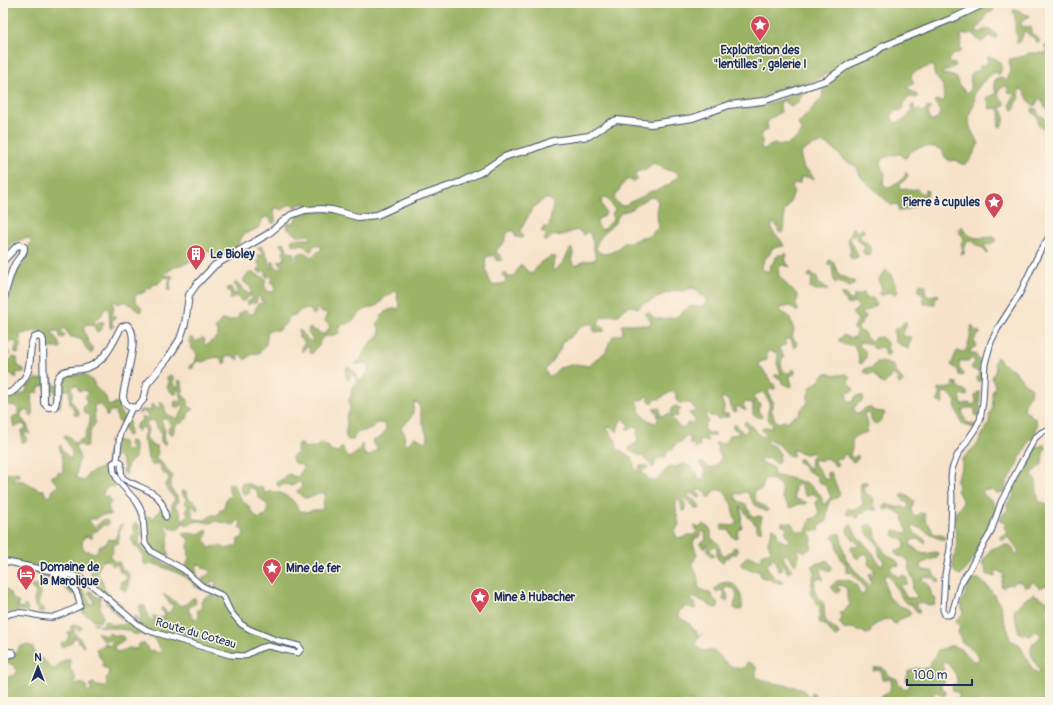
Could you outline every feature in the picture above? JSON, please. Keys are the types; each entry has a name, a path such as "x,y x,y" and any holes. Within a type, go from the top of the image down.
{"street":[{"path":"3,394 14,390 25,378 29,368 32,342 35,337 40,336 44,341 44,403 48,407 54,407 56,402 57,384 60,376 68,371 89,367 99,361 111,348 121,327 127,325 131,329 132,352 123,395 126,404 132,408 137,407 143,400 148,384 168,358 180,338 185,324 190,294 200,280 219,262 268,234 291,214 304,210 321,209 332,210 358,217 375,216 415,198 461,182 510,155 532,149 553,140 589,136 615,121 621,120 651,124 693,118 728,106 766,100 827,80 850,64 873,54 882,47 956,17 986,3"},
{"path":"1050,235 1039,253 1019,295 991,342 985,364 983,404 980,420 974,432 957,456 952,469 950,549 945,574 943,610 945,615 950,615 952,613 960,585 991,532 1004,494 1027,452 1037,436 1050,429"},
{"path":"3,260 17,246 24,247 23,252 9,277 3,302"},
{"name":"Route du Coteau","path":"3,561 70,574 81,579 93,586 137,624 147,630 230,655 244,656 260,648 268,646 298,653 301,649 299,646 276,640 241,624 230,610 223,596 202,586 183,569 152,552 145,543 143,515 136,501 118,481 114,472 113,463 117,461 120,433 132,408"},
{"name":"Route du Coteau","path":"117,461 121,462 122,474 124,478 154,494 161,500 166,517"},
{"path":"3,618 9,614 19,612 51,617 63,614 80,606 77,595 66,578 52,574 49,571"},
{"path":"3,651 13,652 14,654 3,656"}],"green space":[{"path":"3,3 1002,3 995,7 992,12 986,14 985,19 977,29 980,33 985,29 990,30 995,33 997,37 995,39 989,36 982,42 977,39 974,33 963,34 961,36 962,41 960,47 962,51 953,55 949,59 950,63 955,64 956,66 942,72 943,74 957,78 958,84 967,93 970,90 971,73 978,70 979,67 987,64 988,57 995,58 1001,65 1000,74 995,72 989,76 975,92 975,99 969,121 972,132 979,143 972,157 967,163 961,164 956,160 949,161 945,157 942,150 927,146 913,150 906,158 900,154 887,157 881,161 882,169 885,174 883,183 885,186 889,187 901,180 905,176 906,172 908,176 900,185 901,189 917,189 924,195 925,190 928,191 926,200 919,201 917,205 906,210 899,211 898,204 891,205 862,178 856,166 845,160 831,147 823,144 815,145 800,154 804,169 810,172 814,179 801,177 800,183 794,184 792,188 794,192 789,205 784,211 784,225 782,233 779,232 776,224 772,224 773,232 784,246 772,248 770,254 765,259 761,267 765,271 769,271 771,264 775,261 776,257 786,253 787,255 785,260 790,267 782,265 778,269 779,276 798,298 795,304 798,311 790,306 780,308 780,311 789,316 794,330 792,337 797,342 796,347 794,348 791,340 785,339 785,345 781,346 779,349 784,357 781,362 783,370 789,374 792,369 795,370 795,374 791,375 790,378 792,385 790,387 782,383 781,379 775,377 775,375 781,374 777,364 778,353 767,352 767,360 760,362 759,365 775,386 775,389 770,389 768,391 770,399 774,402 771,409 775,420 779,423 789,421 792,417 798,415 808,402 808,395 811,387 826,373 837,375 846,374 849,377 848,383 854,389 853,391 847,393 847,400 853,402 856,396 863,396 863,400 854,407 856,413 860,413 865,408 870,407 874,411 884,412 885,414 880,422 876,424 871,420 870,414 866,412 864,415 868,424 867,432 855,436 852,441 850,455 853,458 858,455 858,459 853,462 846,454 844,454 842,459 837,458 835,460 839,465 835,466 832,461 826,458 821,461 816,459 813,462 826,480 829,479 827,473 831,472 840,495 829,501 826,522 820,525 819,531 810,530 812,540 811,548 805,552 798,548 798,562 795,565 791,558 784,553 783,554 784,560 792,570 789,573 783,565 781,567 781,571 778,571 776,561 771,558 771,562 768,563 767,567 774,578 785,581 782,584 772,581 769,578 761,577 759,570 749,570 741,565 741,562 746,557 751,556 756,560 760,560 762,558 762,554 765,552 771,552 768,542 772,529 774,528 777,531 777,536 780,540 786,543 789,541 790,539 785,533 787,527 782,525 782,522 791,523 798,531 803,532 808,527 810,519 815,518 818,515 819,513 816,503 818,497 812,493 809,496 806,496 802,486 799,484 795,486 794,497 798,500 806,502 806,504 799,504 790,508 782,497 782,490 779,484 766,478 762,489 754,491 756,500 768,509 767,512 755,505 747,492 740,494 736,493 735,496 738,501 746,504 751,515 755,517 762,517 760,525 762,531 758,531 754,522 740,507 742,527 738,531 736,538 732,537 729,530 722,530 721,528 722,525 734,526 737,522 733,513 733,505 722,490 714,491 711,497 708,497 702,489 696,491 701,496 699,498 690,493 688,494 690,498 698,504 700,508 698,509 695,509 685,497 683,500 685,503 685,511 682,510 680,500 676,502 676,513 679,524 675,532 676,537 684,538 687,535 694,535 698,530 695,529 694,526 699,528 704,524 711,530 711,538 718,544 722,555 725,556 728,552 731,552 734,547 737,548 737,554 731,554 730,557 725,558 723,562 721,562 717,558 717,548 714,546 710,550 715,555 711,556 708,552 707,545 705,545 704,549 700,544 706,540 705,532 702,531 699,537 695,538 693,543 697,555 693,562 693,566 698,578 698,585 700,589 711,594 719,605 717,608 712,607 705,602 692,597 691,601 696,605 695,609 686,606 679,611 680,617 688,622 696,631 698,637 702,634 696,640 697,647 703,651 713,651 728,665 740,669 745,667 747,662 752,664 756,667 756,677 768,682 801,688 813,700 811,693 813,692 821,702 3,702 3,688 5,687 5,683 8,681 7,677 15,675 17,672 12,664 3,662 3,657 16,653 19,648 23,646 27,645 33,647 35,656 45,661 52,669 56,669 60,663 67,658 70,659 70,669 75,677 76,684 79,683 86,685 87,692 89,693 92,689 89,686 90,684 94,683 97,686 105,687 107,683 106,678 109,675 108,669 102,667 103,661 96,649 98,647 104,647 103,644 105,643 107,643 106,646 111,645 112,641 105,641 97,632 105,636 110,633 113,635 123,636 124,640 114,646 115,651 117,652 128,648 137,649 138,645 141,643 145,644 149,651 153,650 158,653 162,650 157,645 154,637 150,638 148,635 133,634 127,630 104,627 93,623 102,626 104,625 103,622 107,621 110,622 111,626 114,624 123,625 126,622 110,609 110,605 105,604 107,599 96,588 93,579 90,577 92,568 89,563 79,563 75,566 75,569 78,570 83,578 72,572 59,571 53,568 43,571 48,575 66,581 67,585 71,587 74,594 73,595 61,583 56,584 51,580 42,578 39,573 31,571 19,561 7,560 6,556 3,555 3,473 18,472 19,476 14,477 13,481 23,481 35,488 44,490 48,497 51,496 53,489 58,486 58,484 52,479 52,476 57,475 58,472 63,472 63,457 59,446 61,445 62,450 71,460 72,452 64,436 66,435 70,437 73,443 84,439 90,418 89,415 83,411 84,406 87,403 85,397 88,394 85,390 79,391 76,385 71,387 73,393 71,399 79,413 79,415 74,415 74,409 70,405 69,390 64,390 60,407 58,408 54,389 51,391 49,399 47,400 45,385 41,386 38,388 39,393 33,392 32,395 32,416 30,416 29,411 26,410 21,414 21,418 27,425 30,434 26,432 25,434 27,440 24,443 21,441 21,431 25,429 26,426 22,424 14,427 12,419 14,416 18,415 18,409 15,406 3,404 3,399 25,393 28,386 37,378 40,380 49,376 52,378 54,385 60,385 67,376 84,374 94,382 95,387 106,397 109,406 118,402 120,405 120,412 129,420 130,435 126,435 124,427 118,421 115,411 109,411 108,416 106,416 104,408 99,404 94,405 95,423 91,430 86,447 78,444 75,447 80,458 77,466 76,478 83,481 86,479 88,474 107,465 108,450 111,447 109,442 110,439 123,442 124,448 127,451 132,450 129,445 130,441 135,444 135,458 127,466 126,475 124,473 123,462 118,456 113,457 108,472 112,474 117,484 114,487 106,488 103,496 109,497 111,503 108,506 111,515 101,515 97,519 90,519 89,521 95,527 103,520 108,521 108,525 103,525 97,531 93,531 92,538 87,536 83,538 82,545 84,550 96,553 100,545 106,544 109,539 113,540 116,538 120,525 123,525 120,529 118,543 112,546 113,552 110,556 114,562 119,562 122,569 128,572 130,579 128,589 125,591 121,588 121,581 126,580 127,577 124,573 120,572 117,564 113,566 108,561 104,560 100,563 97,574 102,580 105,590 109,595 122,605 122,608 118,608 116,610 135,625 139,630 138,632 144,633 147,632 134,619 134,616 136,616 137,619 140,621 141,620 139,606 145,606 148,617 153,621 155,620 152,616 153,615 158,618 165,618 164,612 161,610 162,607 167,613 170,612 173,607 163,594 181,606 195,598 196,603 188,609 192,617 197,619 199,616 197,611 202,607 201,602 205,597 213,594 213,588 216,585 216,582 213,581 207,586 202,579 210,573 210,570 197,564 197,579 187,569 186,566 189,558 188,546 190,540 183,535 183,533 199,534 208,530 205,540 209,548 218,546 226,549 237,546 238,539 242,538 244,533 240,527 241,522 239,520 234,525 216,521 209,523 200,521 194,522 190,525 182,523 179,529 170,528 166,524 165,526 169,533 167,548 169,557 166,557 155,550 149,543 145,518 148,516 154,518 161,508 167,515 172,510 172,504 175,499 165,486 168,482 169,476 162,473 160,464 153,466 148,459 146,445 143,440 145,430 144,427 139,428 138,432 135,429 137,423 141,422 142,417 148,417 143,411 139,414 139,411 144,410 151,411 151,405 153,404 156,408 160,408 160,401 163,404 165,411 169,415 178,419 184,407 182,404 179,408 174,406 175,401 180,402 182,400 179,390 177,389 176,394 173,394 167,388 169,382 167,377 170,375 173,376 173,384 176,387 179,386 179,380 182,382 182,394 188,400 188,406 193,410 189,412 187,419 182,423 178,423 174,428 173,434 170,434 168,430 171,425 166,418 161,420 165,431 163,437 167,442 164,445 161,442 161,432 153,420 150,420 146,425 148,430 146,437 151,445 157,446 158,453 155,459 162,463 167,471 173,476 171,488 178,497 179,501 175,506 179,510 182,519 188,515 186,510 188,506 185,503 186,498 181,491 186,491 188,497 197,504 198,509 196,510 194,506 191,506 194,517 205,520 212,515 218,515 220,510 224,508 226,499 231,495 229,491 229,483 233,484 242,501 249,506 252,513 259,519 267,514 268,506 260,498 257,491 252,488 248,488 249,493 244,495 240,488 242,483 256,487 263,487 264,492 266,493 272,491 283,494 293,501 300,511 310,512 312,510 321,510 323,507 325,493 304,498 297,492 302,487 300,481 292,486 285,484 279,487 277,482 288,474 296,477 300,476 303,466 293,462 292,457 298,453 297,447 299,444 302,444 305,448 316,447 320,443 323,443 329,447 331,452 337,452 343,448 346,456 349,458 359,451 361,445 363,445 364,454 369,456 377,450 372,441 384,434 386,426 382,423 376,423 372,429 356,433 353,440 348,440 346,437 346,417 350,410 349,400 352,394 352,389 357,382 353,374 348,380 346,376 346,369 348,367 356,373 357,379 360,381 369,371 368,364 355,364 361,360 370,343 378,337 380,331 377,323 381,316 388,310 398,309 400,306 397,298 398,292 395,291 385,297 377,306 366,309 350,322 341,325 339,333 326,336 321,339 319,346 315,348 313,353 310,353 309,347 306,347 302,352 301,347 305,343 299,338 299,330 303,332 308,340 312,342 313,341 308,332 309,328 323,334 327,332 330,326 325,321 327,315 326,312 320,312 318,308 316,309 316,313 313,315 311,310 302,310 296,315 290,316 287,323 282,326 280,330 268,330 266,344 259,353 251,354 247,359 244,359 240,354 236,355 239,359 231,355 225,357 225,364 221,358 218,357 203,362 198,361 194,364 193,368 190,369 189,366 195,363 197,355 191,348 192,345 189,341 190,338 193,338 196,342 202,338 205,339 204,343 207,345 218,336 218,331 215,330 221,320 234,320 239,317 239,314 242,311 247,311 250,314 254,314 258,304 265,303 261,301 258,295 256,303 251,303 248,305 247,302 253,299 251,296 245,301 241,301 236,296 230,299 231,294 227,288 231,287 233,293 237,294 238,289 234,284 236,282 241,286 242,290 249,294 251,293 251,288 244,282 244,278 250,273 253,273 265,278 266,282 264,284 267,291 275,291 275,283 270,282 272,279 270,274 268,275 268,278 266,276 266,272 263,270 261,273 258,271 260,266 257,262 259,259 258,255 263,255 262,251 257,248 258,247 262,246 270,268 272,268 272,261 274,261 275,266 279,269 282,265 279,263 279,260 283,261 285,256 283,252 285,249 280,245 281,243 284,242 288,252 294,253 294,259 297,262 296,257 298,254 304,252 311,257 322,249 320,246 315,245 311,251 309,251 303,244 295,246 292,244 291,241 293,239 312,238 309,235 299,236 288,229 288,223 294,223 298,215 310,213 310,207 305,204 300,204 295,208 293,204 288,205 283,210 277,208 273,209 275,223 272,223 269,217 264,218 260,227 243,235 237,247 223,255 213,257 210,252 207,251 188,263 169,271 165,275 171,275 173,277 170,282 171,290 167,290 170,279 166,277 143,293 137,294 135,298 141,307 141,312 124,301 119,304 114,301 112,315 116,317 112,320 112,324 114,326 112,328 110,328 109,309 107,308 101,316 94,321 95,325 98,322 104,322 101,330 97,332 94,326 88,324 85,325 85,335 93,351 91,354 87,350 82,340 71,337 64,328 61,330 65,336 63,338 60,337 59,331 52,332 60,345 60,348 49,348 47,346 46,332 29,332 20,335 21,343 18,354 15,353 17,344 14,341 4,344 10,354 9,356 3,350 3,313 7,312 7,299 12,289 15,272 26,257 27,248 32,241 27,238 16,241 3,256","holes":["930,66 934,69 934,74 943,86 944,101 934,101 939,110 940,116 935,120 930,121 928,113 931,108 927,107 923,112 918,109 916,112 913,104 911,107 912,111 906,119 896,123 892,120 894,112 901,111 906,101 910,97 918,97 907,88 914,83 911,77 916,71","828,73 831,73 833,76 823,90 822,98 798,124 802,130 796,139 787,145 775,144 766,149 762,149 761,134 768,129 767,123 770,119 781,112 781,101 785,101 790,106 795,105 803,94 810,91 810,89 756,107 743,106 777,91 798,87","653,163 667,170 675,171 678,176 668,185 658,190 649,192 625,206 619,205 614,199 615,197 626,180 637,180 635,174 636,172 646,170","651,197 656,198 658,202 658,228 649,236 642,237 631,242 625,242 610,253 600,253 596,248 603,234 615,223 620,214 630,210","603,198 608,199 615,210 612,214 613,220 603,230 598,226 597,220 606,213 601,202","544,199 550,199 553,205 549,227 543,227 542,229 542,232 547,234 544,240 546,242 552,236 562,235 577,230 584,235 587,232 591,234 595,260 584,261 576,266 572,263 573,253 572,249 570,249 564,261 555,271 552,269 556,257 552,256 541,262 532,274 522,265 511,277 508,277 506,273 502,274 506,280 505,283 492,285 487,271 486,257 494,255 498,261 502,260 501,256 496,252 498,248 503,244 508,232 510,231 514,231 516,237 523,237 520,231 532,209","692,288 698,290 702,296 706,296 707,300 705,305 699,307 690,306 676,317 663,319 654,318 649,312 646,313 651,321 649,325 622,325 623,334 613,336 606,352 597,358 590,366 575,364 559,368 551,376 548,376 545,370 560,350 562,342 581,327 590,324 594,325 593,329 595,332 604,331 604,328 598,325 600,318 610,315 619,315 625,308 632,306 638,308 643,303 649,302 665,293 669,293 674,290 682,291","673,391 676,394 676,400 679,403 690,403 696,410 695,412 689,413 695,420 693,424 688,423 683,428 680,428 672,419 672,417 678,416 678,412 681,409 676,406 672,408 671,414 660,416 660,408 653,409 657,412 658,421 655,423 648,420 639,411 639,405 636,401 644,399 646,396 649,397 649,401 652,403 656,399 660,399","763,392 770,403 767,417 773,427 762,428 766,435 762,437 746,421 744,423 748,429 744,434 737,425 733,425 733,428 739,432 739,434 729,435 725,444 715,443 718,448 718,452 722,457 713,467 708,468 701,462 701,467 705,472 704,478 701,480 694,470 684,464 676,467 669,467 656,481 650,480 642,470 648,468 647,466 640,466 638,472 635,470 632,457 617,449 616,441 607,428 608,426 612,427 617,432 620,423 624,418 629,426 626,428 629,430 634,426 638,428 638,442 630,447 629,450 642,456 650,463 652,467 654,467 655,459 665,457 668,451 673,449 675,444 681,442 684,437 690,437 690,444 694,444 696,448 700,446 699,439 707,442 708,439 704,436 714,436 713,433 708,433 705,431 704,427 708,421 705,414 707,413 719,420 722,417 729,417 728,414 723,414 724,407 721,398 723,397 730,402 732,411 734,412 737,411 737,406 746,411 743,404 745,402 753,403 753,415 761,418 762,415 758,411 760,404 753,397 753,395","416,402 419,405 422,421 428,438 426,442 414,437 408,444 406,444 404,442 405,434 401,428 410,419 413,412 414,403","768,440 778,444 791,457 794,456 793,450 805,454 811,452 814,454 811,457 810,468 807,467 801,459 798,459 798,462 801,463 806,470 817,476 818,481 826,486 831,497 825,504 823,504 821,495 808,484 786,477 776,476 774,474 773,467 759,462 761,459 770,458 777,464 780,454 775,447 767,443"]},
{"path":"1014,10 1019,10 1021,13 1029,15 1021,23 1021,26 1031,27 1031,33 1040,40 1039,43 1037,43 1036,40 1023,30 1023,35 1019,43 1017,43 1016,41 1018,37 1015,30"},
{"path":"1050,42 1050,56 1045,61 1046,63 1050,64 1050,86 1048,89 1050,94 1050,110 1046,108 1041,99 1038,100 1035,106 1032,104 1021,89 1018,92 1020,97 1019,100 1015,102 1016,106 1013,110 1010,105 1014,94 1009,93 1007,91 1008,87 1005,86 998,92 999,96 1005,103 1003,107 999,106 1003,111 1005,119 1001,127 999,126 1000,110 995,108 990,109 987,97 996,94 994,84 995,80 1000,78 1006,80 1008,79 1011,70 1010,59 1025,56 1028,53 1045,53 1047,50 1044,46"},
{"path":"1034,108 1037,110 1038,114 1045,118 1044,123 1048,127 1050,125 1050,149 1045,148 1049,137 1046,131 1038,125 1038,119 1032,111"},
{"path":"961,226 968,234 975,238 994,237 997,240 990,244 984,245 988,251 987,254 983,248 977,246 973,241 968,241 965,246 964,254 961,254 963,249 961,244 964,238 958,231"},
{"path":"852,228 854,228 857,232 862,229 864,230 864,232 859,234 860,237 870,246 870,254 867,256 863,251 865,245 857,241 856,236 854,235 850,237 858,257 852,259 849,256 850,249 848,237 851,234"},
{"path":"829,260 833,261 840,276 854,281 854,285 849,287 842,282 834,282 832,267 828,264"},
{"path":"886,270 890,273 898,291 896,294 889,292 881,296 878,293 882,288 879,279"},
{"path":"810,273 816,276 819,284 826,287 828,290 813,290 810,288 812,278 808,276"},
{"path":"920,284 926,286 925,293 929,297 937,294 939,295 935,300 935,304 924,304 923,295 918,291"},
{"path":"864,292 864,298 873,298 876,304 869,310 861,313 861,315 866,317 862,320 861,325 858,327 859,331 864,332 866,338 871,341 875,340 875,338 882,338 887,343 887,348 890,352 887,356 885,355 883,348 880,347 875,349 866,343 861,342 859,343 859,346 866,352 862,364 859,363 855,346 846,345 839,341 839,339 844,335 850,338 856,337 856,332 853,329 858,320 852,313 859,307 854,302 851,305 847,304 846,300 841,296 842,294 846,294 849,300 854,300 854,295 860,295"},
{"path":"905,321 907,325 903,332 903,336 910,337 912,340 909,343 908,349 895,341 894,330 900,327"},
{"path":"972,325 975,331 980,332 974,341 977,346 971,349 970,354 975,354 980,361 979,368 983,374 983,379 980,381 978,381 977,378 979,374 978,372 971,368 975,362 973,359 971,358 969,361 959,362 959,367 963,373 963,376 959,375 958,370 951,365 957,351 964,352 966,349 969,343"},
{"path":"3,357 7,361 13,357 17,358 18,366 24,369 24,372 16,373 17,377 14,378 12,374 9,373 8,367 3,365"},
{"path":"997,357 1002,363 1014,370 1024,383 1031,387 1030,395 1026,400 1024,411 1036,419 1037,426 1035,435 1028,442 1016,468 1006,483 1005,492 997,493 992,490 982,491 994,504 995,515 987,529 989,534 988,536 983,536 981,538 983,545 960,576 954,571 953,568 957,546 954,523 955,515 963,502 957,490 959,486 956,480 962,467 962,459 978,443 989,422 990,413 993,407 992,393 995,386 992,378 996,369 994,363"},
{"path":"877,362 893,365 895,368 894,371 901,377 903,382 899,384 897,377 891,374 889,379 884,384 880,382 873,373 869,374 864,372 866,368 872,368"},
{"path":"953,382 957,383 960,389 967,392 967,396 961,394 960,396 962,405 968,403 974,405 976,402 975,396 978,392 980,392 979,417 975,415 975,410 973,408 965,408 962,411 966,422 976,425 974,428 962,424 955,405 956,402 950,394 944,392 942,395 942,404 937,401 939,397 938,389 952,388"},
{"path":"1044,443 1046,448 1043,453 1042,465 1036,469 1032,475 1036,481 1038,499 1041,502 1050,505 1050,587 1046,585 1040,588 1031,582 1030,586 1025,587 1022,583 1017,581 1012,584 1005,585 1004,588 1001,586 1004,574 996,570 995,577 986,574 985,566 982,565 983,561 991,549 1004,545 1010,545 1016,554 1018,554 1019,552 1010,538 1003,540 1000,539 1000,537 1006,534 1007,531 1004,528 1006,522 1001,522 1001,518 1002,515 1008,510 1007,504 1015,495 1012,489 1018,483 1022,474 1028,470 1028,458 1035,447 1041,446"},
{"path":"862,482 867,482 868,484 863,487 866,493 874,499 873,504 877,510 868,509 856,518 854,515 847,515 846,511 849,508 852,510 862,506 863,503 860,490"},
{"path":"903,493 914,501 911,510 912,514 917,516 920,513 925,514 925,520 933,532 937,535 942,535 945,539 936,538 921,528 912,526 915,534 926,540 925,543 918,539 912,540 910,543 911,546 923,554 936,552 939,554 937,558 929,560 920,566 923,570 932,571 939,579 939,582 937,583 932,578 922,578 923,581 928,584 932,596 936,599 935,604 930,605 916,603 916,606 920,611 919,613 917,612 911,604 907,604 903,600 889,575 884,575 887,596 900,606 908,609 911,613 910,615 898,620 896,624 893,623 891,619 882,620 872,627 870,633 866,634 851,628 845,630 839,622 842,619 839,612 844,612 850,604 847,598 847,590 845,587 839,585 836,587 840,589 840,591 836,593 831,587 838,581 847,580 855,584 859,593 862,595 865,593 865,590 862,584 851,572 847,573 846,565 837,551 837,541 832,537 835,534 840,534 846,560 869,586 871,584 869,574 870,573 873,576 874,570 868,564 869,559 867,555 864,553 859,558 856,558 851,550 851,546 856,547 859,545 848,534 847,528 850,525 852,526 856,535 873,553 878,563 881,565 884,562 879,554 878,545 867,534 865,526 869,524 875,528 876,538 885,553 898,562 899,566 892,565 890,569 898,577 903,575 907,578 907,584 901,584 900,586 907,598 916,598 917,596 912,589 914,581 910,572 909,562 904,557 898,556 896,553 896,550 903,549 905,546 904,539 895,537 893,535 894,531 905,533 908,531 904,523 903,515 890,508 885,510 883,506 887,504 895,507 902,506 906,509 908,508 907,503 901,497"},
{"path":"135,523 139,525 142,535 138,543 144,550 156,559 163,561 167,566 180,570 201,589 194,586 192,582 182,575 155,564 144,564 142,554 135,546 131,538 134,534 133,527"},
{"path":"825,560 828,561 831,566 831,570 830,571 823,568 821,570 821,575 824,579 816,579 814,587 817,595 824,604 824,615 826,620 839,633 836,638 827,626 820,623 820,607 811,595 812,580 815,571 812,566 815,563 821,563"},
{"path":"974,579 979,579 989,588 1000,604 1010,640 1019,644 1033,670 1038,673 1040,672 1033,659 1031,648 1041,634 1036,631 1030,636 1019,633 1014,613 1024,600 1033,594 1048,601 1047,612 1050,619 1050,651 1048,655 1050,659 1050,696 1043,702 957,702 959,699 959,693 953,691 952,687 953,685 957,684 957,677 947,662 944,662 942,665 944,670 940,674 945,682 940,686 945,691 945,695 942,696 935,691 933,693 938,702 922,702 915,700 912,702 892,702 889,698 884,702 877,702 882,695 890,691 891,681 890,679 882,679 880,670 873,671 874,668 882,667 888,675 897,679 899,685 904,689 908,688 910,685 906,681 908,672 915,668 923,669 929,667 938,650 949,646 954,646 963,651 973,661 978,661 979,657 967,645 961,642 961,637 958,633 960,626 955,622 963,613 961,603 965,596 967,585"},
{"path":"727,582 735,585 737,588 741,596 742,609 738,610 734,608 737,595 734,589 728,587 724,589 728,596 727,601 723,600 723,591 721,590 717,592 714,589 717,588 719,584"},
{"path":"33,584 36,585 41,594 38,604 45,610 44,613 38,612 38,609 35,607 34,600 36,593 30,586"},
{"path":"3,586 10,593 12,598 19,603 19,605 16,606 22,608 25,605 28,609 27,612 21,610 6,612 5,614 8,617 4,622"},
{"path":"76,588 83,589 90,604 93,604 94,600 89,594 89,591 91,591 96,597 100,597 100,608 103,617 102,619 100,618 100,622 95,621 83,613"},
{"path":"76,624 82,627 81,630 78,630 76,625 74,632 81,639 84,646 82,647 81,643 78,642 77,638 75,637 70,644 61,647 61,643 66,642 69,636 68,632 71,631 71,626"}],"place":[{"name":"Exploitation des \"lentilles\", galerie I","path":"760,42"},
{"name":"Pierre à cupules","path":"994,219"},
{"name":"Le Bioley","path":"196,271"},
{"name":"Mine de fer","path":"272,585"},
{"name":"Domaine de la Maroligue","path":"26,591"},
{"name":"Mine à Hubacher","path":"480,614"}]}
